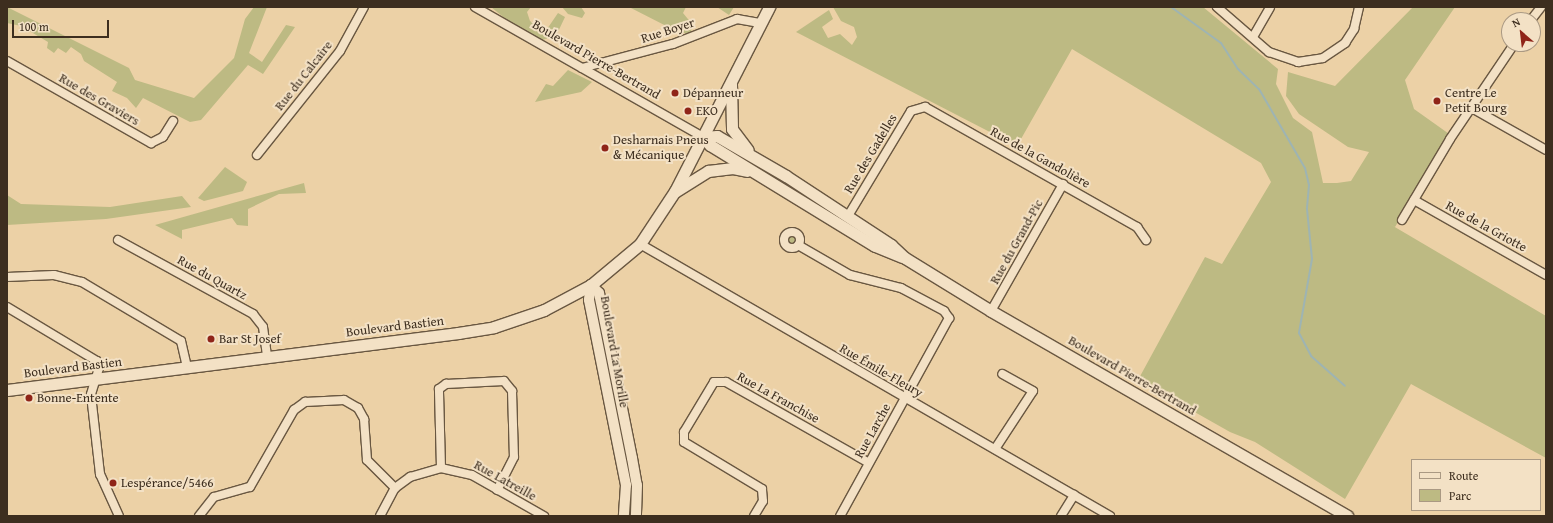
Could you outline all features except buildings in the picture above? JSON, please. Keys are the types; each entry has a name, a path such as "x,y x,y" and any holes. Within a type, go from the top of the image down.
{"main road":[{"name":"Boulevard Bastien","path":"8,388 96,379 494,327 544,310 592,285 640,244 675,192 769,7"},
{"path":"731,80 732,129 757,159"},
{"name":"Boulevard Pierre-Bertrand","path":"702,137 717,136 757,159 848,216 905,258 992,311 1347,516"},
{"name":"Boulevard Pierre-Bertrand","path":"702,137 710,145 875,246 905,258"},
{"path":"675,192 702,175 720,169 757,174"}],"street":[{"name":"Rue du Calcaire","path":"257,155 340,51 364,7"},
{"name":"Boulevard Pierre-Bertrand","path":"475,7 702,137"},
{"path":"1217,7 1252,37 1279,57 1310,61 1345,43 1354,29 1359,7"},
{"path":"1252,37 1270,7"},
{"name":"Rue Boyer","path":"582,68 673,44 737,19 760,23"},
{"path":"1402,220 1470,107 1508,52"},
{"name":"Rue des Graviers","path":"7,61 146,142 159,141 173,121"},
{"name":"Rue de la Gandolière","path":"917,106 925,107 1137,227 1146,240"},
{"name":"Rue des Gadelles","path":"848,216 917,106"},
{"path":"1470,107 1546,150"},
{"name":"Rue du Grand-Pic","path":"992,311 1063,184"},
{"name":"Rue de la Griotte","path":"1414,200 1546,275"},
{"name":"Rue du Quartz","path":"118,240 253,314 263,327 267,357"},
{"name":"Rue Émile-Fleury","path":"640,244 905,399 1110,516"},
{"name":"Rue Larche","path":"798,245 850,275 901,288 944,311 948,324 840,516"},
{"path":"7,277 54,275 82,282 180,341 187,367"},
{"name":"Boulevard La Morille","path":"592,285 590,300 626,485 624,516"},
{"name":"Boulevard La Morille","path":"592,285 599,293 632,458 637,492 636,516"},
{"path":"7,307 94,357 99,368 90,395 100,474 120,516"},
{"path":"995,449 1033,391 1002,374"},
{"path":"380,516 395,488 410,478 441,468 439,389 446,384 504,381 512,391 514,457 498,490"},
{"name":"Rue La Franchise","path":"754,516 762,501 762,489 684,442 684,432 714,382 726,382 869,463"},
{"path":"199,516 214,497 250,488 294,410 305,402 344,400 358,408 364,419 367,460 395,488"},
{"name":"Rue Latreille","path":"441,468 472,475 544,516"},
{"path":"1062,516 1074,495"}],"green space":[{"path":"7,7 129,68 135,80 194,98 234,58 245,19 254,7 267,7 249,53 262,62 286,25 295,27 263,74 248,65 201,120 190,122 143,98 136,108 127,98 112,91 117,82 84,61 81,54 71,47 66,53 58,48 54,53 47,48 48,42 21,26 7,23"},
{"path":"491,7 531,7 527,12 530,21 545,32 558,13 565,17 556,36 542,40 519,30"},
{"path":"562,7 581,7 585,13 582,18 568,14"},
{"path":"629,7 686,7 683,13 692,24 691,33 680,33"},
{"path":"717,7 734,7 729,15"},
{"path":"833,7 1203,7 1278,69 1276,84 1293,118 1312,132 1323,183 1337,183 1351,181 1369,152 1348,147 1299,114 1286,96 1288,72 1335,86 1413,7 1455,7 1405,80 1414,109 1452,136 1395,227 1388,223 1546,316 1546,458 1411,384 1345,499 1255,442 1230,432 1138,380 1205,257 1222,264 1271,182 1261,163 1072,49 1017,146 796,32 829,10 833,19 822,27 828,38 840,34 852,45 857,37 854,27 841,21"},
{"path":"568,70 592,82 581,92 535,102 546,84 553,86"},
{"path":"225,167 247,182 243,191 204,201 198,198"},
{"path":"304,183 306,193 279,194 248,209 248,226 237,225 232,218 182,230 182,239 155,225"},
{"path":"7,195 21,204 110,207 182,196 191,207 106,219 7,225"},
{"path":"790,234 794,234 796,235 796,243 790,244 787,241 787,237"}],"waterway":[{"path":"1171,7 1221,43 1238,69 1259,89 1305,168 1309,185 1307,209 1312,259 1299,333 1311,356 1345,386"}],"place":[{"name":"Dépanneur","path":"675,93"},
{"name":"Centre Le Petit Bourg","path":"1437,101"},
{"name":"EKO","path":"688,111"},
{"name":"Desharnais Pneus & Mécanique","path":"605,148"},
{"name":"Bar St Josef","path":"211,339"},
{"name":"Bonne-Entente","path":"29,398"},
{"name":"Lespérance/5466","path":"113,483"}]}
